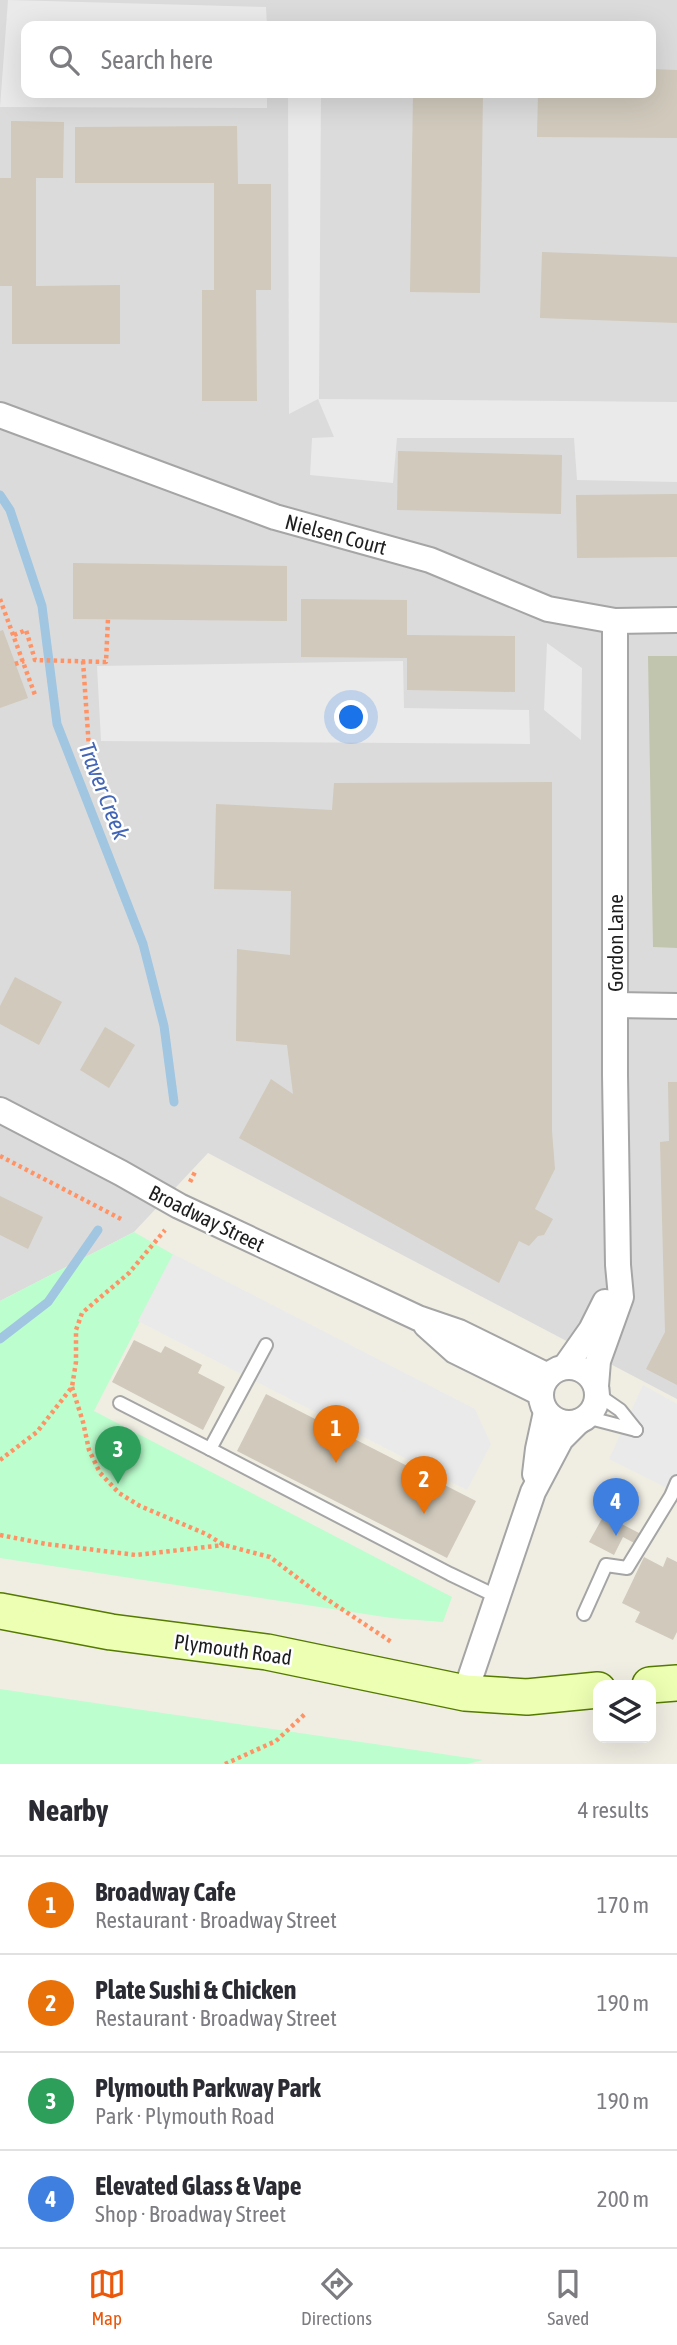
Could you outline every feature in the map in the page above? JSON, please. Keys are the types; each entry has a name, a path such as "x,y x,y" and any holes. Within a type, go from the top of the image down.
{"main road":[{"name":"Plymouth Road","path":"0,1611 111,1632 267,1652 465,1693"},
{"path":"656,1684 677,1682"},
{"path":"465,1693 527,1697 593,1690"}],"street":[{"name":"Nielsen Court","path":"0,415 275,517 430,560 548,609 615,621 677,620"},
{"name":"Gordon Lane","path":"596,1390 598,1361 621,1297 618,1265 615,1005 615,621"},
{"path":"615,1005 677,1006"},
{"name":"Broadway Street","path":"0,1110 179,1206 418,1318 455,1351 550,1387"},
{"name":"Gordon Lane","path":"550,1387 591,1329 608,1296 618,1265"},
{"path":"465,1693 533,1492 561,1439 592,1411 596,1390 591,1377 584,1370 550,1387"},
{"path":"550,1387 561,1422 582,1419"},
{"path":"533,1492 550,1387"}],"lane":[{"path":"210,1449 266,1345"},
{"path":"582,1419 636,1430 620,1410 596,1390"},
{"path":"120,1403 498,1597"},
{"path":"584,1614 606,1565 626,1568 677,1482"}],"path":[{"path":"0,599 35,695"},
{"path":"14,635 26,630 35,660 106,662 108,619"},
{"path":"15,664 24,661"},
{"path":"83,661 89,748"},
{"path":"0,1156 121,1219"},
{"path":"190,1183 195,1172"},
{"path":"165,1230 129,1273 82,1313 76,1330 76,1362 72,1387 89,1450 100,1473 119,1493 140,1506 206,1534 224,1545 270,1557 316,1592 393,1643"},
{"path":"0,1460 37,1432 72,1387"},
{"path":"0,1535 46,1544 136,1555 224,1545"},
{"path":"225,1764 276,1741 306,1713"}],"shaded area":[{"path":"0,0 677,0 677,1399 208,1153 134,1232 0,1301"},
{"path":"8,0 266,7 267,21 21,21 21,98 267,98 267,108 0,107"},
{"path":"288,98 321,98 319,399 677,402 677,482 577,480 574,438 397,438 393,483 310,475 312,438 334,437 318,399 289,414"},
{"path":"547,643 582,668 581,740 544,710"},
{"path":"648,656 677,656 677,948 653,947"},
{"path":"403,661 404,708 529,710 530,744 101,741 97,666"},
{"path":"173,1254 475,1409 491,1444 467,1490 138,1321"},
{"path":"643,1385 677,1404 677,1493 609,1459"}],"green space":[{"path":"134,1232 174,1255 94,1411 452,1597 443,1622 391,1618 0,1558 0,1301"},
{"path":"0,1689 483,1760 467,1764 0,1764"}],"building":[{"path":"656,69 677,70 677,138 537,137 538,98 656,98"},
{"path":"413,98 483,98 480,293 410,292"},
{"path":"11,121 64,122 63,178 36,178 36,286 120,285 120,344 12,344 12,286 0,286 0,178 11,178"},
{"path":"237,126 238,184 271,184 271,290 256,290 257,401 202,401 202,290 214,290 214,183 75,183 75,127"},
{"path":"542,252 677,257 677,323 540,318"},
{"path":"398,451 562,455 561,514 397,510"},
{"path":"677,494 677,557 577,558 576,495"},
{"path":"73,563 287,566 287,621 73,619"},
{"path":"301,599 407,600 407,635 515,636 515,692 407,690 407,658 301,657"},
{"path":"3,630 28,698 0,708 0,631"},
{"path":"552,782 552,1131 555,1169 535,1209 553,1219 544,1235 538,1236 529,1246 519,1241 499,1283 239,1138 271,1079 293,1094 287,1045 236,1041 237,949 290,955 291,891 214,889 216,804 332,810 334,783"},
{"path":"15,977 62,1002 39,1045 0,1024 0,1006"},
{"path":"105,1027 135,1045 109,1088 80,1070"},
{"path":"668,1082 677,1082 677,1385 646,1369 665,1332 660,1142 669,1141"},
{"path":"0,1196 43,1217 28,1249 0,1235"},
{"path":"134,1340 161,1353 165,1346 202,1365 198,1373 225,1387 203,1430 112,1382"},
{"path":"266,1394 476,1501 447,1558 237,1451"},
{"path":"604,1515 641,1534 636,1544 623,1537 614,1555 589,1542"},
{"path":"644,1557 663,1567 667,1557 677,1562 677,1632 673,1640 635,1622 640,1612 622,1603"}],"waterway":[{"name":"Traver Creek","path":"0,495 10,510 42,606 57,724 143,944 164,1026 174,1102"},
{"name":"Traver Creek","path":"0,1339 48,1302 98,1230"}],"place":[{"name":"Broadway Cafe","path":"336,1463"},
{"name":"Plymouth Parkway Park","path":"118,1484"},
{"name":"Plate Sushi & Chicken","path":"424,1514"},
{"name":"Elevated Glass & Vape","path":"616,1536"}]}
